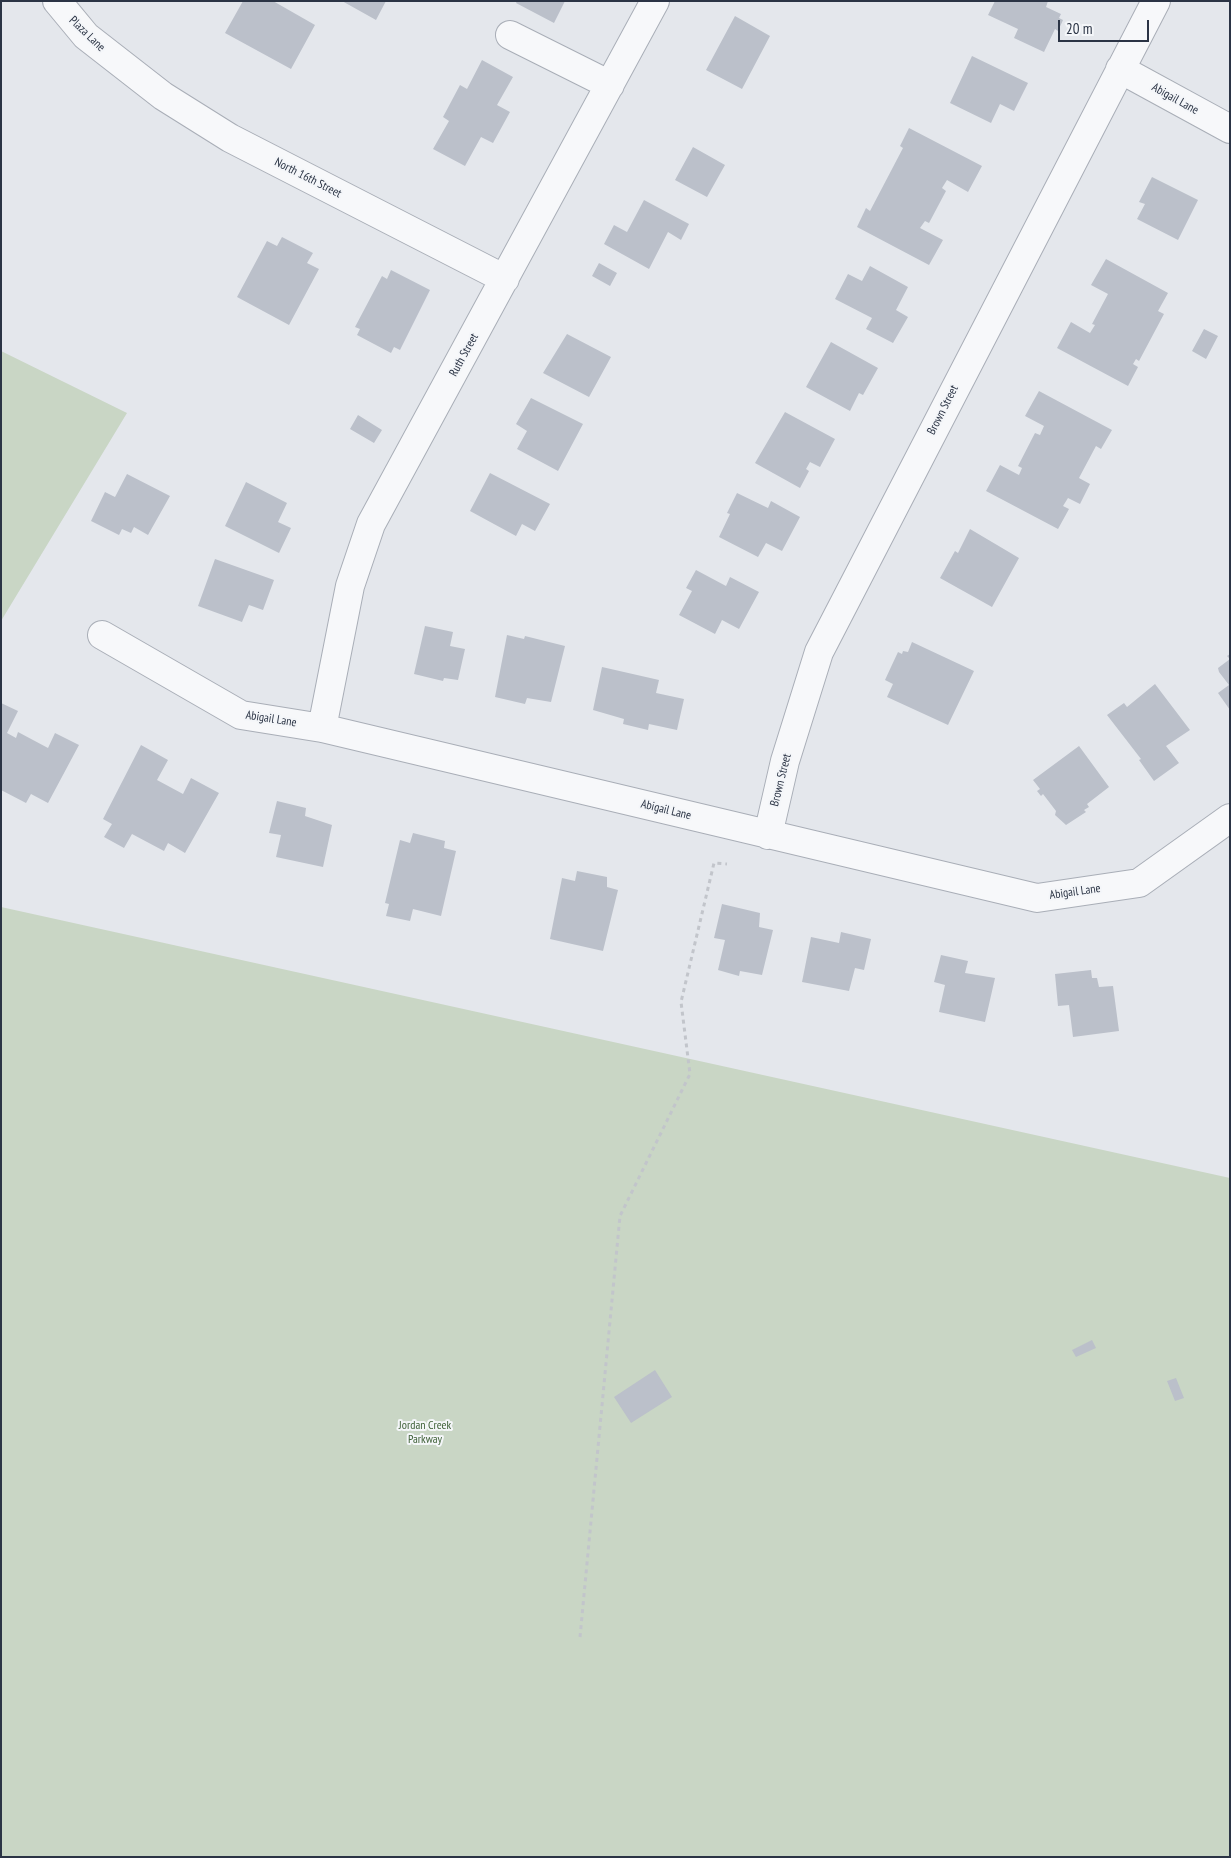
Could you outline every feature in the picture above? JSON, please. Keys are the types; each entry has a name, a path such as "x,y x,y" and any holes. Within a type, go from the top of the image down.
{"street":[{"name":"Plaza Lane","path":"57,1 86,36 120,64"},
{"name":"Ruth Street","path":"322,728 350,586 371,524 655,1"},
{"name":"Brown Street","path":"768,835 785,761 819,652 1156,1"},
{"path":"510,35 610,85"},
{"name":"North 16th Street","path":"120,64 162,96 230,138 505,279"},
{"name":"Abigail Lane","path":"1120,69 1230,129"},
{"name":"Abigail Lane","path":"102,635 241,714 322,728 1037,898 1139,883 1230,818"}],"path":[{"path":"580,1637 620,1216 690,1074 681,1002 714,862 728,864"}],"green space":[{"path":"1,351 127,413 1,621"},
{"name":"Jordan Creek Parkway","path":"1,907 1230,1178 1230,1857 1,1857"}],"building":[{"path":"243,1 273,1 315,25 291,69 225,33"},
{"path":"342,1 386,1 376,20"},
{"path":"517,1 565,1 554,23 516,3"},
{"path":"995,1 1048,1 1046,7 1061,14 1059,18 1063,20 1058,31 1055,29 1044,52 1014,38 1018,29 988,15"},
{"path":"735,16 770,36 742,89 706,70"},
{"path":"972,56 1028,83 1014,111 1000,104 991,123 950,103"},
{"path":"482,60 513,77 497,105 510,112 493,143 481,137 465,166 433,149 449,121 443,117 460,85 467,89"},
{"path":"909,128 982,166 968,192 947,180 942,188 946,191 929,223 925,221 920,228 943,240 929,265 857,227 866,208 870,211 903,148 900,146"},
{"path":"693,147 725,165 707,197 675,180"},
{"path":"1152,177 1198,200 1178,240 1137,219 1145,204 1139,202"},
{"path":"644,200 689,224 681,240 668,232 649,269 604,244 614,225 627,232"},
{"path":"282,237 313,253 307,263 319,269 289,325 237,297 267,241 277,246"},
{"path":"1106,259 1168,293 1158,311 1164,314 1139,361 1136,359 1133,364 1138,367 1128,386 1057,348 1071,322 1090,333 1095,325 1092,324 1108,294 1091,285"},
{"path":"599,263 617,273 610,286 592,276"},
{"path":"870,266 908,287 896,310 908,317 893,343 866,329 872,318 835,299 848,274 862,281"},
{"path":"391,270 430,290 400,350 394,347 391,353 357,335 360,329 355,327 382,276 387,279"},
{"path":"1204,329 1218,336 1206,359 1192,351"},
{"path":"567,334 611,357 589,397 543,373"},
{"path":"831,342 878,368 863,395 859,393 850,411 806,387"},
{"path":"1039,391 1112,430 1101,449 1096,446 1079,478 1090,484 1080,504 1068,498 1063,506 1069,509 1058,529 986,491 1000,465 1019,475 1022,468 1018,466 1035,433 1040,435 1044,426 1025,416"},
{"path":"531,398 583,424 558,471 517,449 527,431 516,424"},
{"path":"785,412 835,439 820,467 810,462 806,469 809,471 800,488 755,463"},
{"path":"358,415 382,430 374,443 350,429"},
{"path":"490,473 550,504 535,531 522,524 516,536 470,511"},
{"path":"127,474 170,496 148,535 134,527 131,533 122,529 119,535 91,521 105,492 115,497"},
{"path":"246,482 287,503 278,522 291,528 279,553 225,526"},
{"path":"737,493 768,508 771,501 800,517 782,551 766,543 758,557 719,537 730,514 727,513"},
{"path":"970,529 1019,558 992,607 940,578 955,551 958,553"},
{"path":"215,559 274,580 263,610 249,605 242,622 198,606"},
{"path":"696,570 726,586 730,577 759,592 739,629 722,620 715,634 679,615 692,591 686,588"},
{"path":"425,626 453,632 450,646 465,649 458,680 444,678 443,681 414,674"},
{"path":"507,635 524,639 525,636 565,646 551,702 527,698 525,704 495,697"},
{"path":"912,642 974,671 948,725 887,697 893,684 885,680 898,652 902,654 903,651 908,652"},
{"path":"1230,659 1230,710 1218,693 1229,685 1218,668"},
{"path":"602,667 659,680 656,693 684,699 677,730 649,724 648,730 623,724 624,719 593,710"},
{"path":"1155,684 1190,730 1166,746 1179,763 1154,781 1139,760 1141,759 1107,715 1124,703 1127,707"},
{"path":"1,703 18,711 7,733 16,738 18,732 48,748 55,733 79,745 48,803 31,794 26,803 1,790"},
{"path":"141,745 168,760 157,780 183,794 191,778 219,793 185,853 168,843 164,851 132,834 124,848 104,837 112,824 103,819"},
{"path":"1079,746 1109,787 1087,804 1089,807 1084,810 1086,812 1066,825 1055,815 1056,811 1043,794 1041,796 1037,791 1040,789 1033,780"},
{"path":"277,801 306,808 305,816 332,825 323,867 276,857 281,835 269,833"},
{"path":"413,833 445,841 444,848 456,851 441,916 413,909 410,921 386,916 389,904 385,903 400,840 410,843"},
{"path":"577,871 607,877 607,887 618,890 603,951 550,939 562,878 575,881"},
{"path":"722,904 760,913 759,927 773,930 762,975 740,971 739,976 718,970 725,940 714,938"},
{"path":"841,932 871,939 864,970 855,968 849,991 802,982 811,937 839,943"},
{"path":"941,955 968,961 965,973 995,978 985,1022 939,1012 945,985 934,982"},
{"path":"1091,970 1092,978 1097,978 1099,987 1113,986 1119,1031 1073,1037 1069,1005 1058,1006 1055,974"},
{"path":"1092,1340 1096,1348 1076,1357 1072,1350"},
{"path":"655,1370 672,1397 631,1423 614,1397"},
{"path":"1176,1378 1184,1398 1175,1401 1167,1381"}]}
